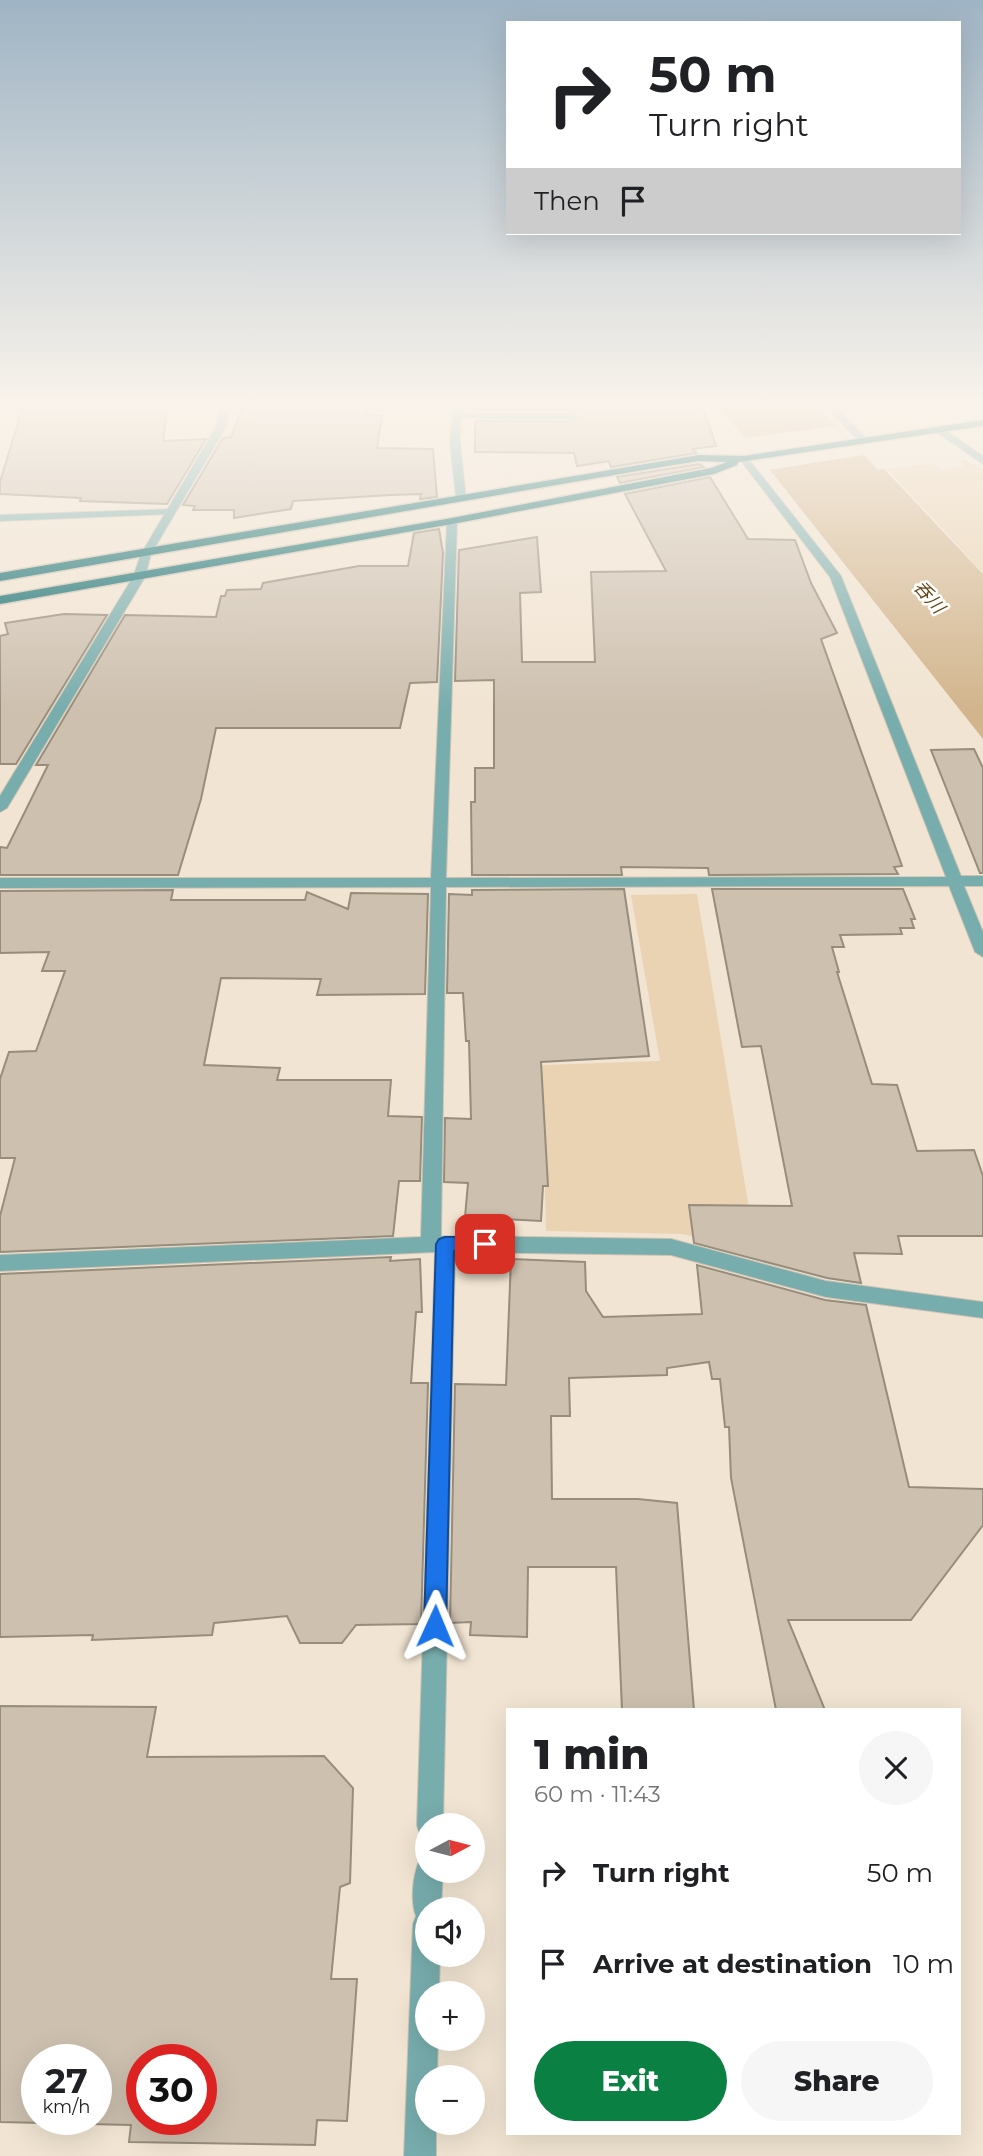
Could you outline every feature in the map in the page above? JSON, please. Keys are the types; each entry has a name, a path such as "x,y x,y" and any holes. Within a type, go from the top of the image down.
{"highway":[{"path":"0,577 407,508"},
{"path":"0,600 522,508"}],"street":[{"path":"0,808 139,577 146,554 173,508"},
{"path":"782,508 835,576 983,951"},
{"path":"0,518 171,511"},
{"path":"430,1813 438,1244 439,884 452,521"},
{"path":"0,883 983,881"},
{"path":"0,1263 438,1244 671,1247 826,1289 983,1310"},
{"path":"420,2156 426,1967"}],"shaded area":[{"path":"923,508 983,508 983,573"},
{"path":"697,894 756,1251 682,1234 546,1231 542,1065 660,1061 631,895"}],"water":[{"name":"呑川","path":"800,508 920,508 983,574 983,739"}],"building":[{"path":"194,508 291,508 234,518 234,510 193,510"},
{"path":"632,508 729,508 748,539 795,540 811,583 837,633 821,639 902,866 894,867 898,874 709,875 708,868 621,867 622,875 472,875 471,802 475,802 475,768 494,768 494,680 455,681 459,550 537,537 541,592 520,593 522,662 595,662 591,572 666,571"},
{"path":"439,529 443,553 437,682 410,683 400,728 216,728 201,799 178,875 0,875 0,847 7,848 48,765 36,765 125,615 216,617 221,596 225,596 227,590 261,589 263,583 359,566 408,566 414,533"},
{"path":"64,614 107,615 16,764 0,764 0,636 8,634 5,623"},
{"path":"974,749 983,768 983,873 980,873 931,750"},
{"path":"624,889 649,1056 541,1062 548,1186 543,1186 541,1221 465,1217 468,1183 444,1182 445,1118 471,1119 469,1041 466,1041 463,993 447,993 449,894 472,895 472,890"},
{"path":"712,889 903,889 915,919 911,919 914,928 900,928 902,934 840,935 844,947 832,947 837,972 872,1084 897,1085 917,1151 974,1150 983,1176 983,1236 898,1236 902,1254 854,1253 861,1283 827,1278 694,1243 689,1205 792,1206 761,1046 742,1047"},
{"path":"173,890 171,900 305,900 307,892 348,909 351,893 428,894 425,994 317,995 321,979 221,978 204,1065 280,1068 277,1080 391,1080 388,1116 422,1117 420,1181 399,1181 393,1236 0,1252 0,1216 15,1158 0,1158 0,1079 9,1052 36,1051 65,971 42,971 49,952 0,953 0,891"},
{"path":"391,1257 390,1261 420,1259 422,1312 416,1312 411,1383 428,1383 421,1624 356,1625 342,1643 300,1643 287,1616 214,1623 212,1635 92,1640 93,1635 0,1637 0,1274"},
{"path":"511,1259 585,1262 586,1291 603,1317 702,1314 697,1265 825,1300 866,1305 909,1487 983,1489 983,1525 911,1620 788,1620 824,1708 776,1708 731,1478 729,1427 725,1427 720,1379 712,1379 709,1362 667,1368 667,1375 569,1378 570,1416 551,1416 552,1499 638,1499 677,1503 694,1708 622,1708 616,1567 528,1567 527,1637 470,1635 471,1622 450,1623 455,1384 506,1385"},
{"path":"0,1706 156,1707 147,1757 324,1756 353,1788 350,1883 340,1887 331,1979 357,1979 347,2121 317,2120 315,2145 129,2142 130,2135 217,2135 217,2044 126,2044 126,2125 112,2125 112,2044 21,2044 21,2122 0,2122"}],"route":[{"path":"435,1626 445,1244 485,1244"}]}
